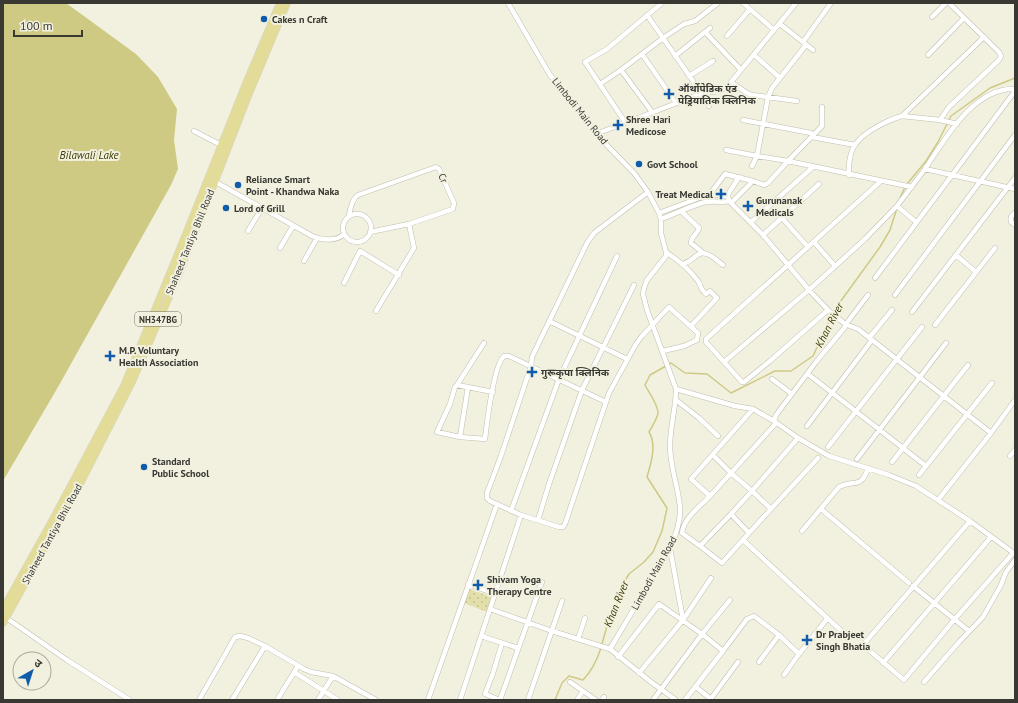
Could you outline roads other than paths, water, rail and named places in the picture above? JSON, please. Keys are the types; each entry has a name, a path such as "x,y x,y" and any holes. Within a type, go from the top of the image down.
{"main road":[{"name":"Shaheed Tantiya Bhil Road","path":"4,619 122,404 178,274 212,180 221,145 280,3"},
{"name":"Shaheed Tantiya Bhil Road","path":"3,609 124,386 287,3"}],"street":[{"name":"Limbodi Main Road","path":"508,3 550,75 596,134 634,173 648,192 661,219 661,233 666,252"},
{"path":"625,122 585,62 606,49 662,3"},
{"path":"600,84 663,38 684,24 695,21 718,3"},
{"path":"743,3 774,30"},
{"path":"596,134 702,93 724,90 796,3"},
{"path":"752,166 757,156 768,97 772,88 805,43 831,3"},
{"path":"932,17 946,3"},
{"path":"940,120 949,107 999,60 1001,56 999,52 949,3"},
{"path":"727,36 750,9"},
{"path":"647,15 702,93 709,106"},
{"path":"928,55 964,18"},
{"path":"780,24 813,50"},
{"path":"675,56 710,28"},
{"path":"705,32 741,70"},
{"path":"902,116 984,37"},
{"path":"642,54 676,103"},
{"path":"754,55 780,78"},
{"path":"690,76 713,61"},
{"path":"621,70 652,112"},
{"path":"731,82 752,95 797,101"},
{"path":"724,362 809,290 865,239 897,206 957,124 979,100 990,94 1009,88 1015,90 875,278"},
{"path":"710,194 725,174 764,184 768,183 811,135 822,126 822,106"},
{"path":"849,175 854,145 872,130 890,120 902,116 940,120 957,124"},
{"path":"743,120 854,145"},
{"path":"194,131 221,145"},
{"path":"895,295 1015,135"},
{"path":"726,150 912,187"},
{"name":"Cr","path":"349,216 355,197 358,195 436,167 438,168 454,203 453,209 409,224 370,232"},
{"path":"751,222 812,167"},
{"path":"925,169 1015,189"},
{"path":"729,200 739,177"},
{"path":"912,312 1015,178"},
{"path":"212,180 317,238 336,239 344,234"},
{"path":"661,219 702,203 710,201 724,202 729,200 753,181"},
{"path":"829,310 746,381 742,382 706,342 706,339 881,181"},
{"path":"763,235 819,184"},
{"path":"648,192 594,232 576,264 535,349 531,366 487,493 487,498 490,501 521,515 563,527 606,402 626,359 636,344 669,307 698,333 697,340 684,346 663,351"},
{"path":"659,213 710,194 729,200 763,235 809,290 834,316 846,324 858,329 991,433"},
{"path":"897,206 916,222"},
{"path":"248,231 262,208"},
{"path":"681,211 699,228 699,231 692,238 691,243 723,265"},
{"path":"1015,213 1010,219 1015,226"},
{"path":"358,214 366,218 371,226 370,232 364,240 358,242 348,239 344,234 343,224 349,216 358,214"},
{"path":"782,218 808,247"},
{"path":"376,311 414,248 409,224"},
{"path":"280,248 293,226"},
{"path":"304,261 317,238"},
{"path":"344,283 360,251 358,242"},
{"path":"814,242 836,266"},
{"path":"935,326 995,248"},
{"path":"360,251 399,275"},
{"path":"691,326 718,298 710,291 706,294 700,289 699,282 682,264 666,252 666,256 647,280 644,288 644,300 676,389 734,406 752,409 775,420 798,438 829,456 868,468 916,486 970,521 1014,554 954,620 904,680 863,645 911,585 970,521"},
{"path":"682,264 689,262 702,252"},
{"path":"511,511 559,379 578,335 617,256"},
{"path":"956,256 976,272"},
{"path":"538,520 551,477 582,390 634,285"},
{"path":"818,458 722,563 682,533 683,527 688,518 731,473 775,420 792,394 845,327 868,294"},
{"path":"807,426 892,310"},
{"path":"549,321 626,359"},
{"path":"828,447 922,327"},
{"path":"484,343 455,387 450,404 436,430 438,433 485,439 499,364 504,356 509,356 606,402"},
{"path":"857,459 946,343"},
{"path":"892,462 968,365"},
{"path":"808,374 926,466"},
{"path":"772,379 792,394"},
{"path":"919,475 992,382"},
{"path":"457,385 493,392"},
{"path":"460,437 468,387"},
{"name":"Limbodi Main Road","path":"610,649 670,548 676,534 680,508 672,466 670,446 676,389"},
{"path":"676,400 699,418 718,436"},
{"path":"938,500 1015,400"},
{"path":"1011,406 1015,410"},
{"path":"710,496 691,478 752,409"},
{"path":"700,546 752,491 798,438"},
{"path":"1010,456 1015,450"},
{"path":"713,454 771,510"},
{"path":"802,531 839,487 861,481 864,478 868,468"},
{"path":"428,700 497,504"},
{"path":"821,508 911,585 969,631"},
{"path":"731,514 749,533"},
{"path":"460,700 521,515"},
{"path":"883,663 991,537"},
{"path":"743,540 848,638"},
{"path":"670,548 683,620"},
{"path":"924,682 969,631 979,622 1001,585 1006,572 1015,560"},
{"path":"639,673 683,620 711,578"},
{"path":"502,643 485,694 500,700 542,582"},
{"path":"468,584 495,594"},
{"path":"653,700 702,634 730,600"},
{"path":"528,700 562,601"},
{"path":"618,657 659,604 683,620 723,651"},
{"path":"490,609 552,631 610,649 618,657 676,700"},
{"path":"685,700 747,619 752,616 759,618 799,654"},
{"path":"578,639 585,618"},
{"path":"4,619 130,700"},
{"path":"784,675 827,619"},
{"path":"199,700 235,637 240,636 265,646 311,672 333,676 376,700"},
{"path":"481,636 518,648"},
{"path":"759,662 779,636"},
{"path":"232,700 265,646"},
{"path":"696,687 711,699 738,662"},
{"path":"277,700 298,666"},
{"path":"294,672 338,700"},
{"path":"318,700 333,676"},
{"path":"570,682 596,700"},
{"path":"578,700 583,691"}],"water":[{"name":"Bilawali Lake","path":"3,3 66,3 136,54 158,77 177,109 174,140 178,169 171,185 58,387 3,481"}],"waterway":[{"name":"Khan River","path":"907,184 926,161 938,142 951,116 990,88 1015,78"},
{"name":"Khan River","path":"900,198 905,187"},
{"name":"Khan River","path":"669,364 671,363 685,373 707,374 731,393 775,371 791,371 813,356 835,309 880,247 890,230 897,208"},
{"name":"Khan River","path":"602,644 609,619 617,604 622,586 629,574 644,562 653,552 662,531 667,508 647,477 652,460 653,448 653,443 649,432 658,411 645,385 650,375 666,366"},
{"name":"Khan River","path":"555,700 562,683 569,676 583,680 586,677 594,665 601,648"}],"place":[{"name":"Cakes n Craft","path":"264,19"},
{"name":"ऑर्थोपेडिक एंड पेड्रियातिक क्लिनिक","path":"669,94"},
{"name":"Shree Hari Medicose","path":"618,125"},
{"name":"Govt School","path":"639,164"},
{"name":"Reliance Smart Point - Khandwa Naka","path":"238,185"},
{"name":"Treat Medical","path":"721,194"},
{"name":"Gurunanak Medicals","path":"748,206"},
{"name":"Lord of Grill","path":"226,208"},
{"name":"M.P. Voluntary Health Association","path":"110,356"},
{"name":"गुरूकृपा क्लिनिक","path":"532,372"},
{"name":"Standard Public School","path":"144,467"},
{"name":"Shivam Yoga Therapy Centre","path":"478,585"},
{"name":"Dr Prabjeet Singh Bhatia","path":"807,640"}]}
